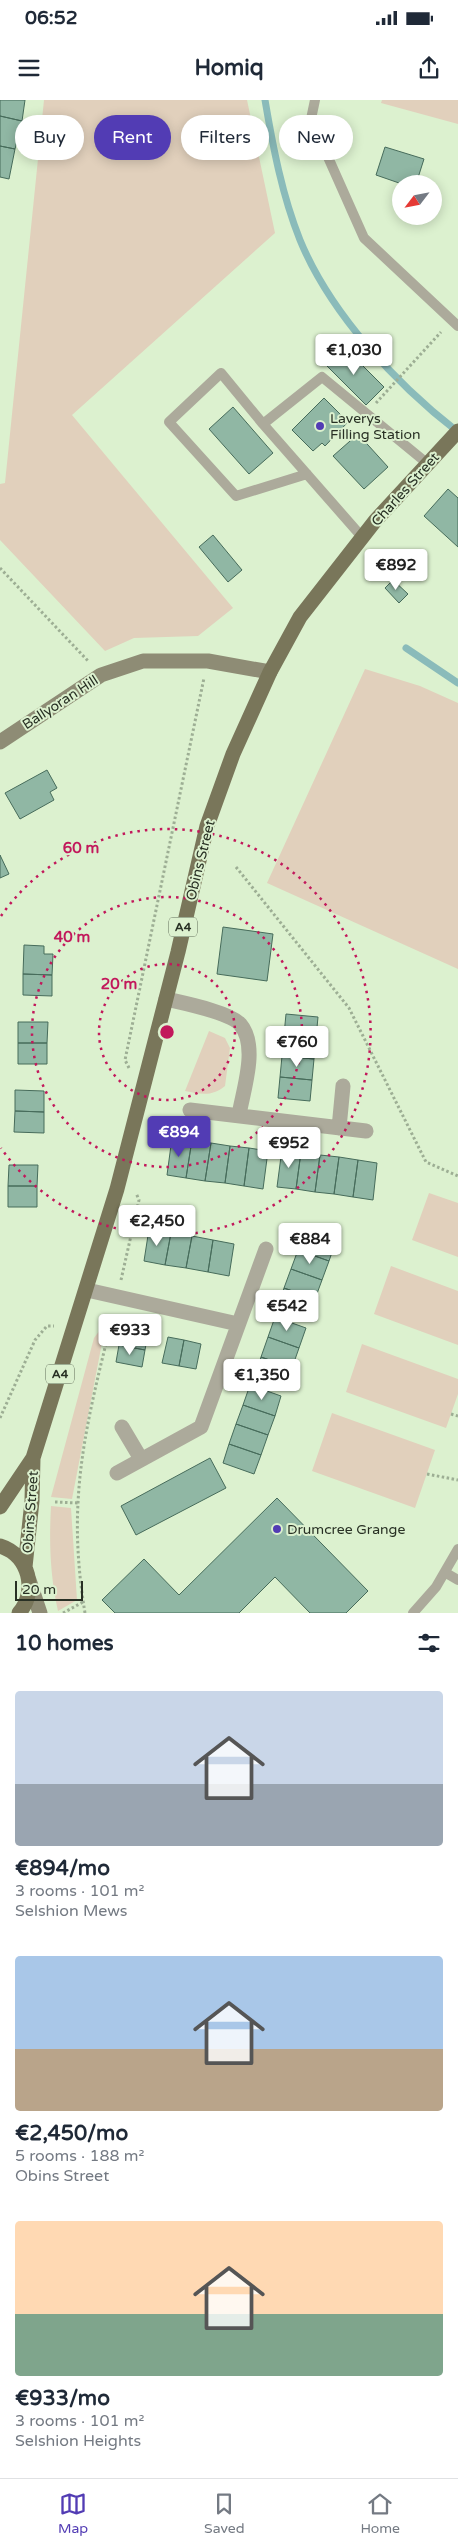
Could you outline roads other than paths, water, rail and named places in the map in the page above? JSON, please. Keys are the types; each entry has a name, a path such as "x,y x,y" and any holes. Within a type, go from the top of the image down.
{"main road":[{"name":"Charles Street","path":"270,672 300,617 362,537 458,432"},
{"name":"Obins Street","path":"27,1573 34,1458 87,1290 124,1163 166,999 207,826 232,754 270,672"},
{"name":"Obins Street","path":"0,1507 34,1458"},
{"path":"0,1546 16,1556 27,1573"},
{"name":"A4","path":"19,1613 29,1594 27,1573"}],"street":[{"name":"Ballyoran Hill","path":"0,742 100,675 143,661 208,661 270,672"},
{"path":"166,999 226,1016 239,1023 248,1040 249,1056 239,1115"},
{"path":"338,1128 343,1086"},
{"path":"190,1110 366,1132"},
{"path":"117,1473 201,1427 266,1249"},
{"path":"87,1290 238,1324"},
{"path":"122,1427 141,1459"},
{"path":"27,1573 40,1613"}],"lane":[{"path":"315,100 311,119 364,238 455,323"},
{"path":"307,474 236,496 169,422 221,373 362,537"},
{"path":"263,424 322,377 433,459"},
{"path":"413,1613 429,1597 446,1573 458,1549"},
{"path":"446,1573 458,1580"}],"waterway":[{"path":"265,100 288,206 300,240 313,267 329,294 367,345 411,392 458,432"},
{"path":"406,648 458,683"}],"place":[{"name":"Laverys Filling Station","path":"320,426"},
{"name":"Drumcree Grange","path":"277,1529"}]}
